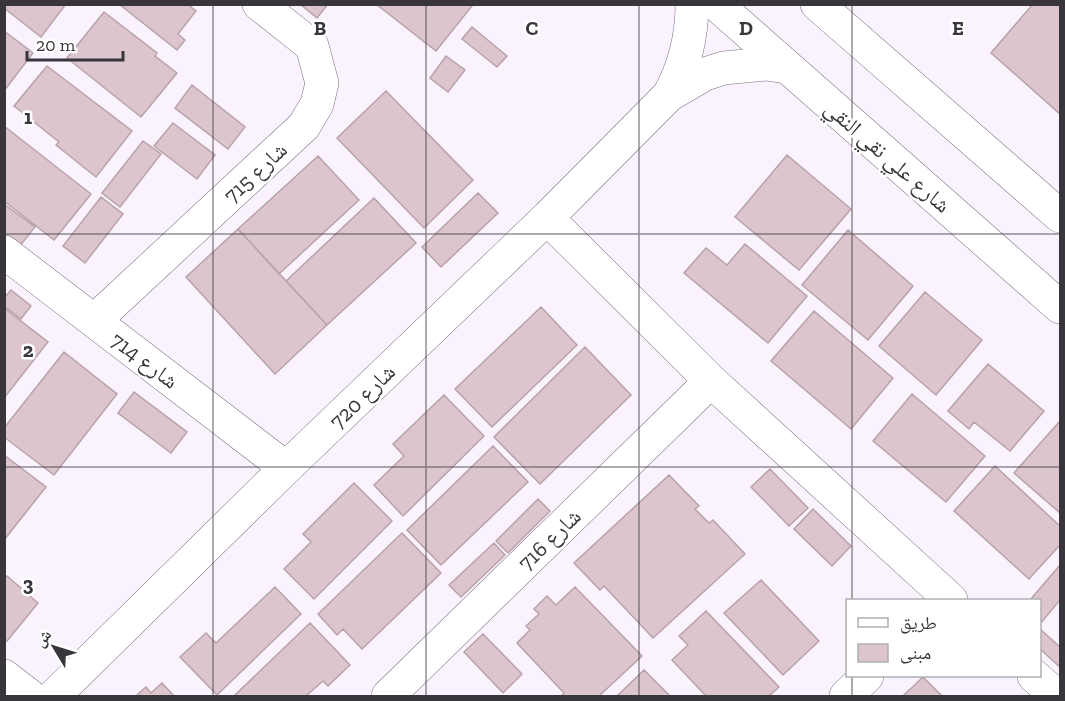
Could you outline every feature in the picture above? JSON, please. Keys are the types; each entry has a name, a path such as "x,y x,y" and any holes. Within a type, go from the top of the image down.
{"street":[{"name":"شارع 715","path":"94,321 304,126 317,104 322,83 312,46 259,4"},
{"name":"شارع 720","path":"669,95 678,78 690,40 692,4"},
{"name":"شارع علي نقي النقي","path":"716,4 1060,307"},
{"path":"817,4 1060,216"},
{"name":"شارع 720","path":"54,696 286,468 547,218 669,95 705,74 724,68 766,64 787,67"},
{"path":"547,218 711,381 947,599"},
{"name":"شارع 714","path":"4,252 286,468"},
{"name":"شارع 716","path":"388,696 711,381"},
{"path":"4,676 30,696"},
{"path":"846,696 865,677"},
{"path":"1036,677 1057,696"}],"building":[{"path":"4,4 66,4 41,37 4,8"},
{"path":"119,4 187,4 196,11 178,34 185,40 177,50"},
{"path":"300,4 328,4 317,18"},
{"path":"376,4 469,4 472,6 436,51"},
{"path":"1033,4 1060,4 1060,114 991,53"},
{"path":"104,12 157,53 155,56 177,73 141,117 67,58"},
{"path":"472,27 507,56 497,67 462,39"},
{"path":"4,31 33,53 4,91"},
{"path":"446,56 465,70 448,92 430,78"},
{"path":"47,66 132,131 96,177 56,145 59,142 14,106"},
{"path":"192,85 245,127 228,149 175,108"},
{"path":"386,91 473,180 424,228 337,138"},
{"path":"173,123 215,155 197,179 154,146"},
{"path":"4,126 91,194 54,240 4,201"},
{"path":"143,141 161,154 120,207 102,193"},
{"path":"787,155 851,209 799,270 735,217"},
{"path":"318,156 359,200 279,274 238,229"},
{"path":"478,193 498,213 441,267 422,247"},
{"path":"101,197 123,214 85,263 63,246"},
{"path":"374,198 416,243 327,325 286,281"},
{"path":"4,204 35,227 19,247 4,235"},
{"path":"238,229 327,325 275,374 186,277"},
{"path":"848,230 913,286 868,340 802,285"},
{"path":"745,244 807,296 768,343 684,273 706,248 727,265"},
{"path":"11,290 31,306 21,319 4,306 4,298"},
{"path":"925,292 982,340 936,395 879,346"},
{"path":"541,307 577,345 492,427 455,389"},
{"path":"4,308 48,342 4,398"},
{"path":"814,311 893,378 851,429 771,361"},
{"path":"585,347 631,395 540,484 494,437"},
{"path":"64,352 117,394 54,475 4,437 4,428"},
{"path":"988,364 1044,411 1010,451 974,422 969,429 948,411"},
{"path":"134,392 187,432 171,453 118,413"},
{"path":"912,394 985,456 946,502 873,441"},
{"path":"444,395 484,436 403,516 374,485 404,456 393,444"},
{"path":"1060,421 1060,513 1014,473"},
{"path":"493,446 528,482 441,565 407,530"},
{"path":"4,455 46,487 4,540"},
{"path":"995,466 1060,526 1060,545 1029,579 954,511"},
{"path":"770,469 808,508 789,526 751,487"},
{"path":"669,475 699,506 695,509 709,523 713,520 745,554 653,638 604,586 600,590 574,563"},
{"path":"354,483 392,521 314,599 284,569 311,542 303,534"},
{"path":"538,499 550,511 508,553 496,541"},
{"path":"813,509 851,546 832,566 794,529"},
{"path":"402,533 441,573 362,649 343,629 337,635 318,614"},
{"path":"494,543 505,555 461,597 449,585"},
{"path":"1060,565 1060,600 1041,623 1041,599 1031,599"},
{"path":"7,576 38,603 7,641 4,639 4,579"},
{"path":"761,580 819,641 783,675 724,613"},
{"path":"275,587 301,614 217,695 180,657 206,633 216,643"},
{"path":"575,587 642,656 599,696 561,696 564,693 517,643 530,630 526,626 539,614 534,609 547,596 556,605"},
{"path":"706,611 779,687 769,696 706,696 672,660 688,645 679,636"},
{"path":"310,623 350,665 328,686 323,681 306,696 234,696"},
{"path":"1041,630 1060,647 1060,667 1041,650"},
{"path":"483,634 522,674 503,693 464,652"},
{"path":"644,670 670,696 617,696"},
{"path":"923,677 942,696 903,696"},
{"path":"162,683 174,696 136,696 146,687 151,693"}]}
